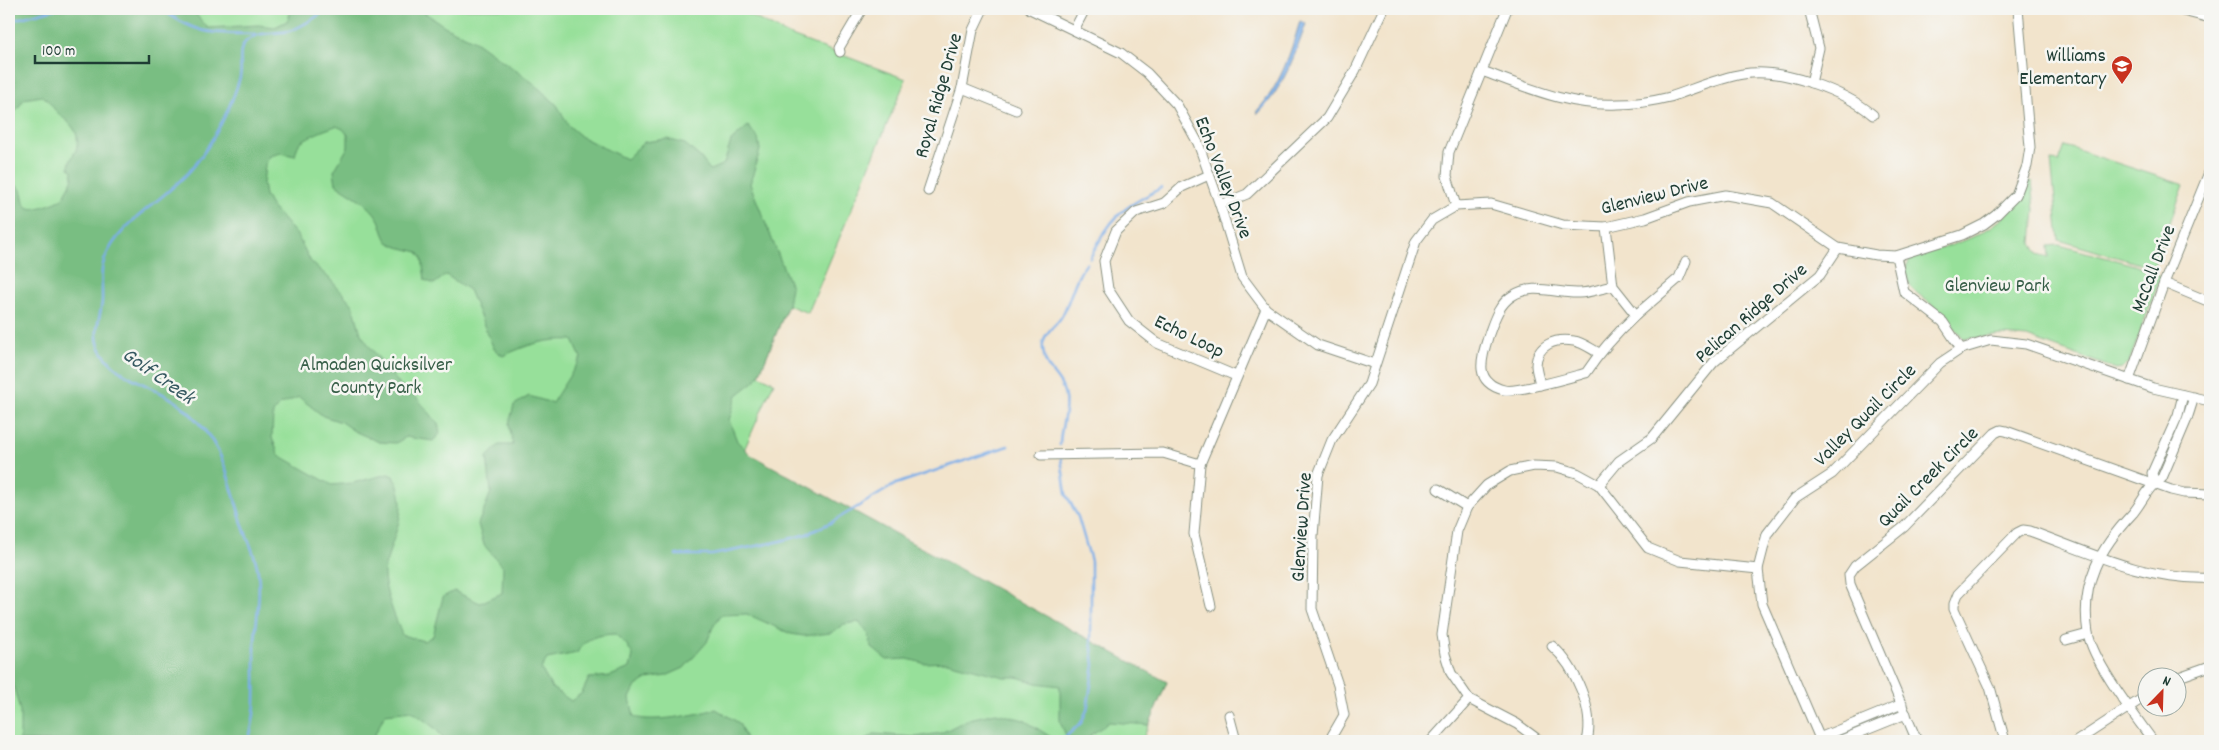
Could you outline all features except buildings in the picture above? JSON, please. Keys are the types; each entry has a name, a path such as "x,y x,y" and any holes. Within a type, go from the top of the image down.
{"street":[{"path":"840,52 839,48 862,9"},
{"name":"Royal Ridge Drive","path":"928,191 962,88 973,30 983,9"},
{"name":"Echo Valley Drive","path":"1030,9 1121,54 1147,73 1181,112 1198,143 1220,204 1242,277 1266,309 1318,345 1375,364"},
{"path":"1074,30 1085,9"},
{"path":"1220,204 1247,194 1327,118 1355,71 1384,9"},
{"path":"1456,206 1447,176 1449,152 1507,9"},
{"path":"1809,9 1819,48 1811,83"},
{"name":"Glenview Drive","path":"1329,741 1344,715 1338,684 1312,609 1312,536 1318,475 1332,440 1368,384 1416,241 1432,220 1456,206 1490,204 1563,225 1606,227 1645,218 1689,202 1726,194 1772,203 1838,248 1876,255 1896,256 1962,235 1984,224 2016,195 2027,166 2030,147 2018,9"},
{"path":"2175,9 2210,18"},
{"path":"1482,71 1545,94 1578,102 1617,104 1668,98 1744,74 1783,75 1811,83 1860,104 1873,116"},
{"path":"962,88 1016,110"},
{"name":"McCall Drive","path":"2129,380 2164,283 2210,170"},
{"name":"Echo Loop","path":"1208,175 1182,187 1164,203 1136,212 1116,231 1104,261 1108,289 1129,321 1157,342 1236,376"},
{"path":"1606,227 1613,286 1636,315"},
{"name":"Pelican Ridge Drive","path":"1599,485 1619,461 1652,438 1714,362 1820,275 1838,248"},
{"path":"1896,256 1904,292 1943,322 1961,349"},
{"path":"1613,286 1579,293 1530,288 1511,296 1496,313 1481,360 1483,372 1490,384 1506,390 1540,385 1586,373 1599,353 1616,333 1679,278 1686,261"},
{"path":"2164,283 2210,302"},
{"path":"1211,606 1194,534 1200,464 1266,309"},
{"path":"1540,385 1536,366 1541,348 1556,340 1575,341 1599,353"},
{"name":"Valley Quail Circle","path":"1820,740 1762,604 1758,568 1768,534 1795,498 1832,474 1940,364 1961,349 1991,340 2026,344 2129,380 2210,401"},
{"path":"2154,483 2152,473 2178,415 2183,395"},
{"path":"2153,741 2105,671 2088,634 2088,590 2093,570 2113,534 2138,507 2154,483 2162,478 2187,419 2194,397"},
{"name":"Quail Creek Circle","path":"1917,741 1850,584 1849,574 1855,566 1904,527 1995,433 2001,430 2006,431 2184,493 2210,494"},
{"path":"1042,455 1164,453 1200,464"},
{"path":"1540,741 1517,724 1470,699 1451,673 1442,635 1457,531 1467,507 1486,486 1510,471 1534,466 1557,467 1577,473 1599,485 1648,548 1680,561 1758,568"},
{"path":"1438,489 1467,507"},
{"path":"2006,741 1990,687 1954,609 1955,599 2017,533 2023,530 2157,575 2190,580 2210,578"},
{"path":"2066,640 2088,634"},
{"path":"1552,646 1562,655 1587,703 1590,730 1587,741"},
{"path":"2186,674 2210,666"},
{"path":"1431,741 1470,699"},
{"path":"2077,741 2136,702"},
{"path":"1820,740 1902,704"},
{"path":"1839,741 1906,714"},
{"path":"1229,715 1236,741"}],"green space":[{"name":"Almaden Quicksilver County Park","path":"9,9 737,9 789,35 906,79 808,313 788,305 759,375 774,382 726,491 1123,667 1167,682 1142,741 9,741"},
{"name":"Almaden Quicksilver County Park","path":"9,9 176,9 182,11 191,9 208,28 258,25 275,27 287,21 292,9 419,9 446,27 475,41 532,82 557,105 569,126 582,137 626,159 644,142 667,139 685,144 701,158 710,170 724,164 731,141 748,126 758,138 760,150 750,184 791,287 788,305 759,375 755,381 737,395 729,420 737,441 751,455 1167,682 1149,725 1109,722 1083,741 1068,740 1060,722 1060,686 1036,683 1017,677 1004,677 947,662 923,663 908,659 887,660 871,647 869,635 859,622 844,624 831,633 804,636 791,634 747,614 721,615 713,627 707,642 684,668 666,676 647,679 636,686 630,698 634,717 642,719 674,718 716,709 739,723 747,741 445,741 436,729 412,711 385,714 374,736 375,741 20,741 20,711 13,684 9,681 9,184 19,187 24,202 32,209 62,199 73,178 69,165 76,149 77,139 71,125 42,96 24,99 16,111 9,113","holes":["336,126 343,129 348,135 348,147 334,171 336,184 370,208 379,220 388,242 398,247 418,252 422,258 425,280 434,284 446,275 469,290 494,349 503,356 537,343 554,340 573,340 581,358 552,403 529,396 514,405 509,424 513,445 499,445 487,457 491,492 478,524 484,545 503,567 502,593 480,603 454,591 443,597 433,636 424,641 402,635 390,604 384,579 384,570 398,524 401,506 394,476 388,474 353,483 332,485 279,455 272,438 273,413 279,405 299,397 323,416 341,422 354,431 379,442 396,443 406,437 433,441 440,434 438,423 415,396 400,385 361,334 353,305 329,278 311,262 297,235 271,206 265,195 263,184 265,165 270,156 281,153 295,156 298,147 305,139","615,634 627,645 633,655 630,668 610,676 589,678 582,693 571,701 552,688 541,669 547,659 577,653 588,640 603,635"]},
{"path":"2065,146 2184,185 2153,268 2059,240 2051,161 2059,162"},
{"name":"Glenview Park","path":"2029,181 2032,182 2035,210 2032,243 2038,254 2049,257 2048,246 2059,245 2134,265 2161,276 2129,362 2123,368 2116,369 2027,337 2003,335 1964,339 1942,313 1912,289 1907,279 1906,267 1910,259 1971,238 1994,225 2013,207"},
{"path":"996,713 1024,720 1057,741 864,741 874,734 916,737 941,733 969,719"}],"water":[{"path":"1300,21 1306,24 1292,61 1274,94 1258,114 1256,112 1272,92 1283,70"}],"waterway":[{"path":"9,21 55,9"},
{"path":"161,9 196,29 216,33 256,34"},
{"name":"Golf Creek","path":"248,741 255,704 255,642 259,591 254,555 223,461 207,434 182,406 114,366 99,346 97,334 102,301 102,271 104,261 120,234 145,210 184,178 208,146 227,112 237,88 241,72 240,56 245,43 254,36 294,29 329,9"},
{"path":"1090,258 1105,232 1118,216 1135,203 1161,188"},
{"path":"1060,445 1065,412 1064,392 1045,361 1043,343 1047,334 1062,316 1079,275 1087,263"},
{"path":"676,555 712,555 807,534 832,522 896,484 1008,446"},
{"path":"1061,458 1066,494 1078,517 1091,561 1091,641 1094,665 1087,710 1081,723 1061,741"}],"place":[{"name":"Williams Elementary","path":"2122,85"}]}
